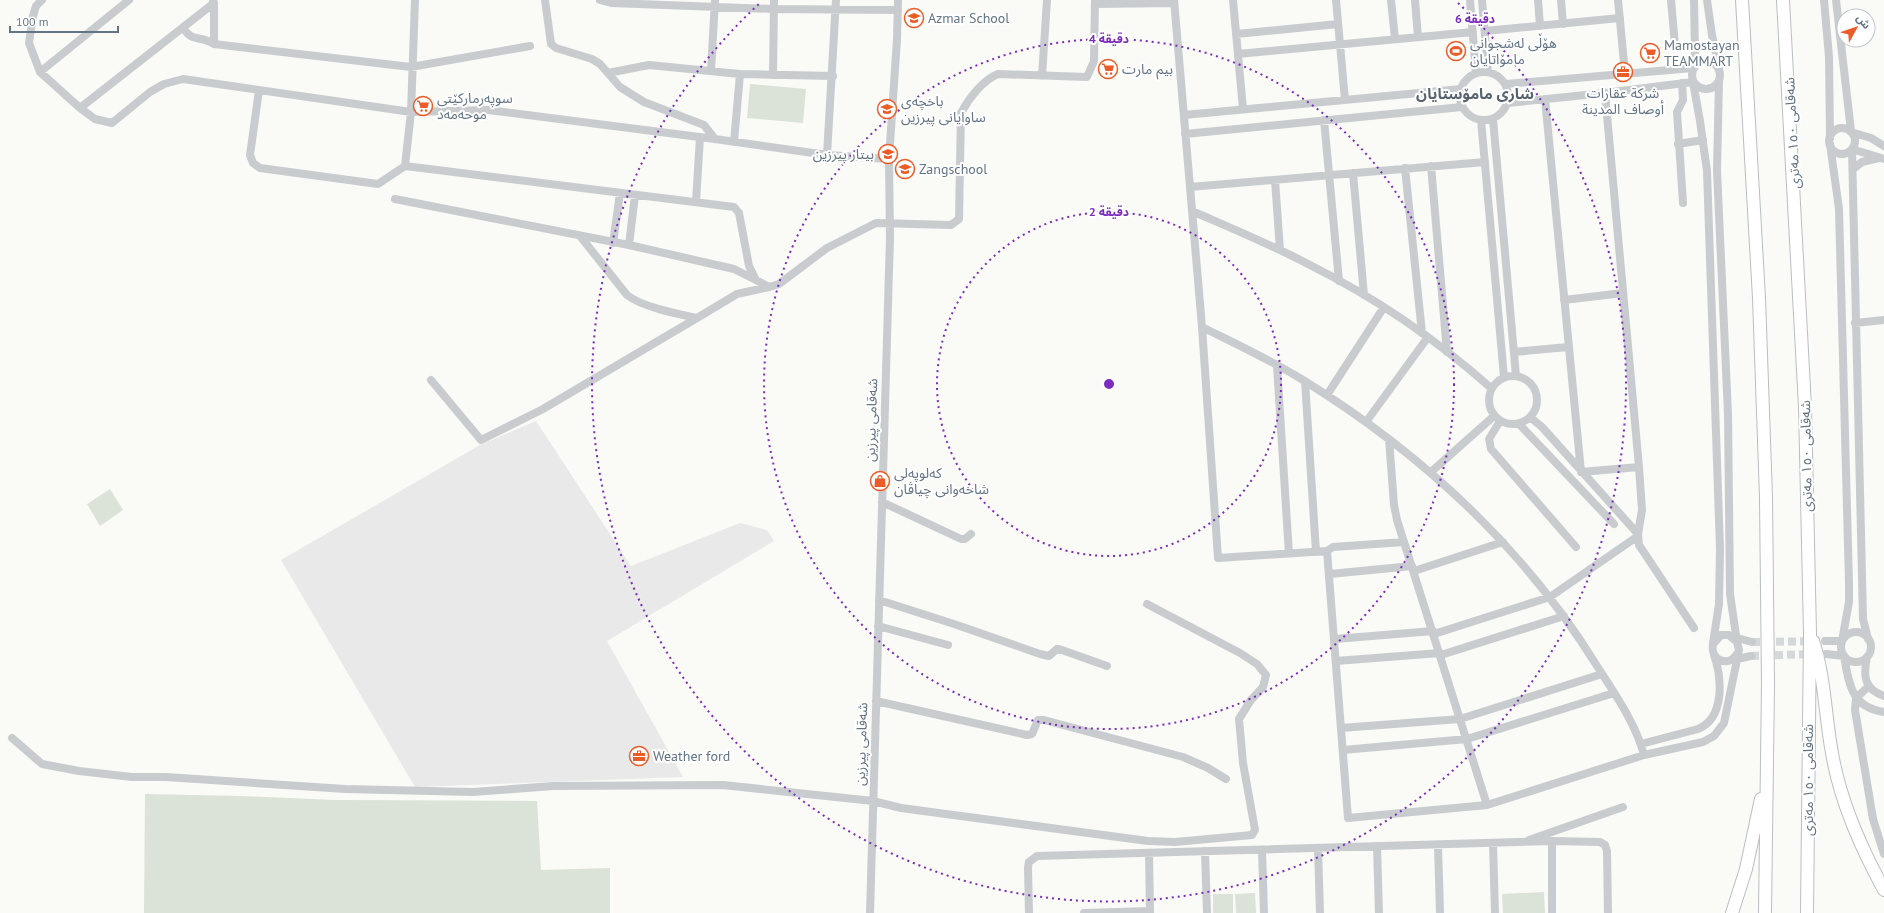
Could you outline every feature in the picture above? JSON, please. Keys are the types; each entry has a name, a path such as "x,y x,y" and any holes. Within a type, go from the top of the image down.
{"highway":[{"path":"1742,0 1760,298 1765,465 1768,684 1765,913"},
{"name":"شەقامی ١٥٠ مەتری","path":"1783,0 1805,407 1810,633 1806,913"},
{"path":"1810,633 1820,661 1832,755 1840,785 1861,843 1884,890"},
{"path":"1732,913 1746,869 1766,776"}],"street":[{"path":"40,72 129,0"},
{"path":"405,166 411,112 411,67 415,0"},
{"path":"545,0 550,44 556,48 592,59 600,64 620,86 644,102 704,125 715,139"},
{"path":"600,0 611,3 774,4 836,10 898,10"},
{"path":"827,155 833,76 836,0"},
{"name":"شەقامی پیرزین","path":"870,913 890,222 890,159 898,0"},
{"path":"1042,76 1047,0"},
{"path":"1233,0 1244,109"},
{"path":"1336,0 1345,100"},
{"path":"1391,0 1395,39"},
{"path":"1415,0 1418,37"},
{"path":"1470,0 1476,73"},
{"path":"1482,0 1488,72"},
{"path":"1538,0 1540,26"},
{"path":"1561,0 1563,24"},
{"path":"1618,0 1625,73"},
{"path":"1671,0 1675,45"},
{"path":"1641,744 1705,726 1710,721 1716,708 1719,690 1717,665 1713,653 1719,604 1720,549 1707,171 1691,75 1695,52 1694,0"},
{"path":"1327,551 1348,818 1487,805 1644,755 1703,742 1717,733 1726,718 1735,657 1739,650 1735,639 1730,594 1728,414 1717,170 1719,69 1707,0"},
{"path":"1824,0 1829,57 1830,141 1839,209 1849,584 1848,602 1841,649 1844,656 1848,680 1856,698 1869,708 1884,712"},
{"path":"1836,0 1851,132 1855,142 1852,149 1852,193 1862,619 1870,650 1867,657 1865,672 1868,687 1876,693 1884,696"},
{"path":"38,2 29,43 40,72 80,108 95,119 112,123 150,92 164,84 183,80 411,112 488,110 827,155 890,159"},
{"path":"80,108 213,2"},
{"path":"213,2 214,44"},
{"path":"431,380 481,440 543,409 737,294 779,284 827,248 876,223 890,222 951,225 959,219 962,112 967,102 991,76 998,74 1088,77 1094,61 1095,2 1174,2 1202,327 1218,558 1316,552 1327,551 1333,547 1404,542"},
{"path":"711,71 715,3"},
{"path":"774,4 774,75"},
{"path":"1485,31 1620,18"},
{"path":"1236,34 1338,24"},
{"path":"183,27 187,35 192,38 208,40 214,44 411,67 530,46"},
{"path":"1238,54 1473,32"},
{"path":"1506,84 1693,68 1699,62 1709,60 1717,65 1719,69"},
{"path":"608,73 649,65 740,74 833,76"},
{"path":"1488,72 1498,76 1506,84 1508,103 1501,114 1493,119 1482,120 1472,117 1462,107 1460,97 1461,89 1467,78 1476,73 1488,72"},
{"path":"734,142 740,74"},
{"path":"1508,103 1693,82 1700,88 1708,89 1716,85 1719,81"},
{"path":"1682,83 1683,100 1677,112 1683,203"},
{"path":"1184,115 1461,89"},
{"path":"259,90 250,155 253,163 260,168 378,184 405,166 734,207 739,213 749,266 756,280"},
{"path":"1604,93 1639,466 1642,510 1638,535 1639,545 1694,628"},
{"path":"1545,99 1581,472"},
{"path":"1185,134 1462,107"},
{"path":"1493,119 1516,376"},
{"path":"1324,120 1339,280"},
{"path":"1482,120 1504,377"},
{"path":"1830,141 1837,129 1844,128 1851,132 1871,138 1884,146"},
{"path":"696,202 700,137"},
{"path":"1678,144 1703,140"},
{"path":"1830,141 1837,152 1845,153 1852,149 1883,158"},
{"path":"1853,169 1862,162 1883,158"},
{"path":"1190,187 1485,162"},
{"path":"1431,166 1447,352"},
{"path":"1366,422 1425,335 1405,168"},
{"path":"1354,173 1364,295"},
{"path":"1275,180 1280,250"},
{"path":"613,242 620,193"},
{"path":"629,245 635,195"},
{"path":"395,199 629,245 734,269 769,287"},
{"path":"1192,211 1280,250 1339,280 1384,307 1425,335 1491,388"},
{"path":"580,236 632,299 697,318"},
{"path":"1564,300 1623,293"},
{"path":"1327,395 1384,307"},
{"path":"1855,323 1884,320"},
{"path":"1202,327 1305,381 1366,422 1431,472 1503,542 1550,597 1614,693 1641,744 1644,755"},
{"path":"1514,352 1568,347"},
{"path":"1277,366 1289,554"},
{"path":"1516,376 1528,381 1535,390 1536,405 1530,417 1519,424 1511,424 1497,418 1488,402 1491,388 1496,381 1504,377 1516,376"},
{"path":"1305,381 1316,552"},
{"path":"1530,417 1542,428 1638,535"},
{"path":"1431,472 1497,418"},
{"path":"1497,418 1489,439 1491,449 1576,547"},
{"path":"1519,424 1614,524"},
{"path":"1389,439 1394,505 1404,542 1434,633 1487,805"},
{"path":"1581,472 1639,466"},
{"path":"882,502 960,539 966,539 970,534"},
{"path":"1335,639 1434,633 1550,597 1638,535"},
{"path":"1330,574 1413,568 1503,542"},
{"path":"879,600 1040,654 1049,656 1059,649 1107,666"},
{"path":"12,738 42,764 78,771 132,777 188,778 345,789 473,792 553,786 723,785 873,801 901,808 1148,841 1175,842 1252,835 1255,830 1243,763 1239,719 1251,700 1263,687 1266,675 1257,664 1240,653 1146,604"},
{"path":"1336,662 1440,654 1564,616"},
{"path":"878,626 948,645"},
{"path":"1842,641 1846,635 1856,632 1865,635 1868,639"},
{"path":"1713,644 1721,635 1752,642"},
{"path":"1825,641 1842,641"},
{"path":"1713,653 1715,657 1723,661 1735,657 1751,656"},
{"path":"1826,654 1844,656 1855,662 1867,657"},
{"path":"1341,728 1460,719 1602,674"},
{"path":"1868,687 1856,698 1855,710 1873,819 1884,854"},
{"path":"1343,750 1467,739 1614,693"},
{"path":"876,701 1027,735 1032,734 1038,720 1044,720 1183,757 1208,768 1226,779"},
{"path":"1520,842 1526,842 1547,833 1622,807"},
{"path":"1552,841 1552,913"},
{"path":"1029,913 1028,868 1029,862 1037,856 1552,841 1600,842 1605,846 1608,913"},
{"path":"1493,843 1495,913"},
{"path":"1438,845 1440,913"},
{"path":"1377,846 1379,913"},
{"path":"1318,848 1320,913"},
{"path":"1262,850 1264,913"},
{"path":"1206,851 1207,913"},
{"path":"1084,913 1150,912 1149,853"}],"shaded area":[{"path":"750,84 806,89 803,123 747,118"},
{"path":"536,421 631,566 740,523 767,530 774,541 607,641 683,777 415,787 281,560 480,445"},
{"path":"110,489 123,510 100,526 87,504"},
{"path":"145,794 336,800 537,801 541,870 610,868 610,913 144,913"},
{"path":"1544,892 1545,913 1503,913 1502,894"},
{"path":"1255,893 1256,913 1236,913 1235,894"},
{"path":"1213,894 1233,894 1233,913 1213,913"}],"tunnel":[{"path":"1752,642 1825,641"},
{"path":"1751,656 1814,654"}],"place":[{"name":"Azmar School","path":"914,18"},
{"name":"هۆڵی لەشجوانی مامۆاتایان","path":"1456,51"},
{"name":"Mamostayan TEAMMART","path":"1650,53"},
{"name":"بیم مارت","path":"1108,69"},
{"name":"شركة عقارات أوصاف المدينة","path":"1623,72"},
{"name":"سوپەرمارکێتی موحەمەد","path":"423,106"},
{"name":"باخچەی ساوایانی پیرزین","path":"887,109"},
{"name":"بيتار پيرزين","path":"888,154"},
{"name":"Zangschool","path":"905,169"},
{"name":"کەلوپەلی شاخەوانی چیاڤان","path":"880,481"},
{"name":"Weather ford","path":"639,756"}],"district":[{"name":"شاری مامۆستایان","path":"1475,94"}]}
